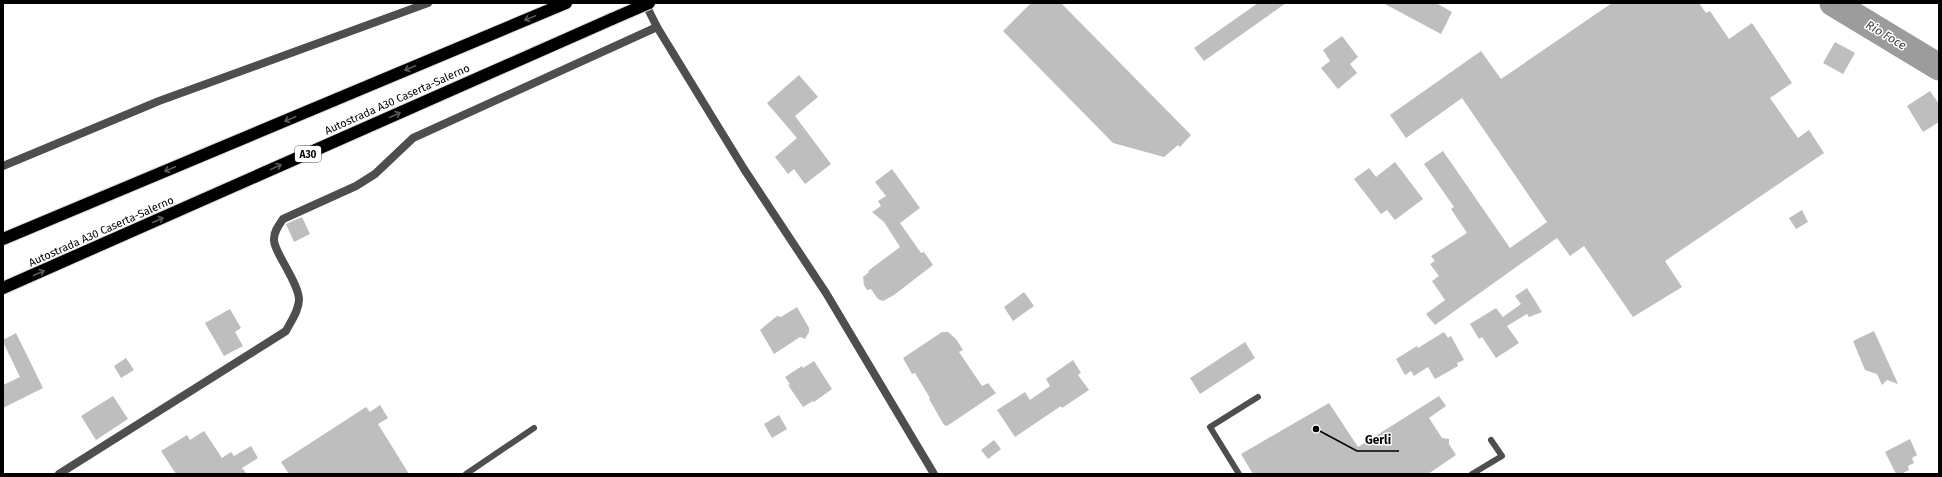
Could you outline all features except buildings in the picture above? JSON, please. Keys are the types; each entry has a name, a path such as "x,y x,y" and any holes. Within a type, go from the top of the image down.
{"highway":[{"name":"Autostrada A30 Caserta-Salerno","path":"3,239 566,3"},
{"name":"Autostrada A30 Caserta-Salerno","path":"3,288 612,18 649,3"}],"street":[{"path":"3,166 159,101 428,3"},
{"path":"645,3 657,27 744,169 826,293 934,474"},
{"path":"59,474 286,331 297,312 299,299 295,285 274,240 276,229 283,219 356,186 375,174 413,138 657,27"}],"lane":[{"path":"1239,474 1210,427 1258,397"},
{"path":"466,474 534,428"},
{"path":"1472,474 1502,456 1491,440"}],"waterway":[{"name":"Rio Foce","path":"1833,3 1939,67"}],"place":[{"name":"Gerli","path":"1316,429"}]}
